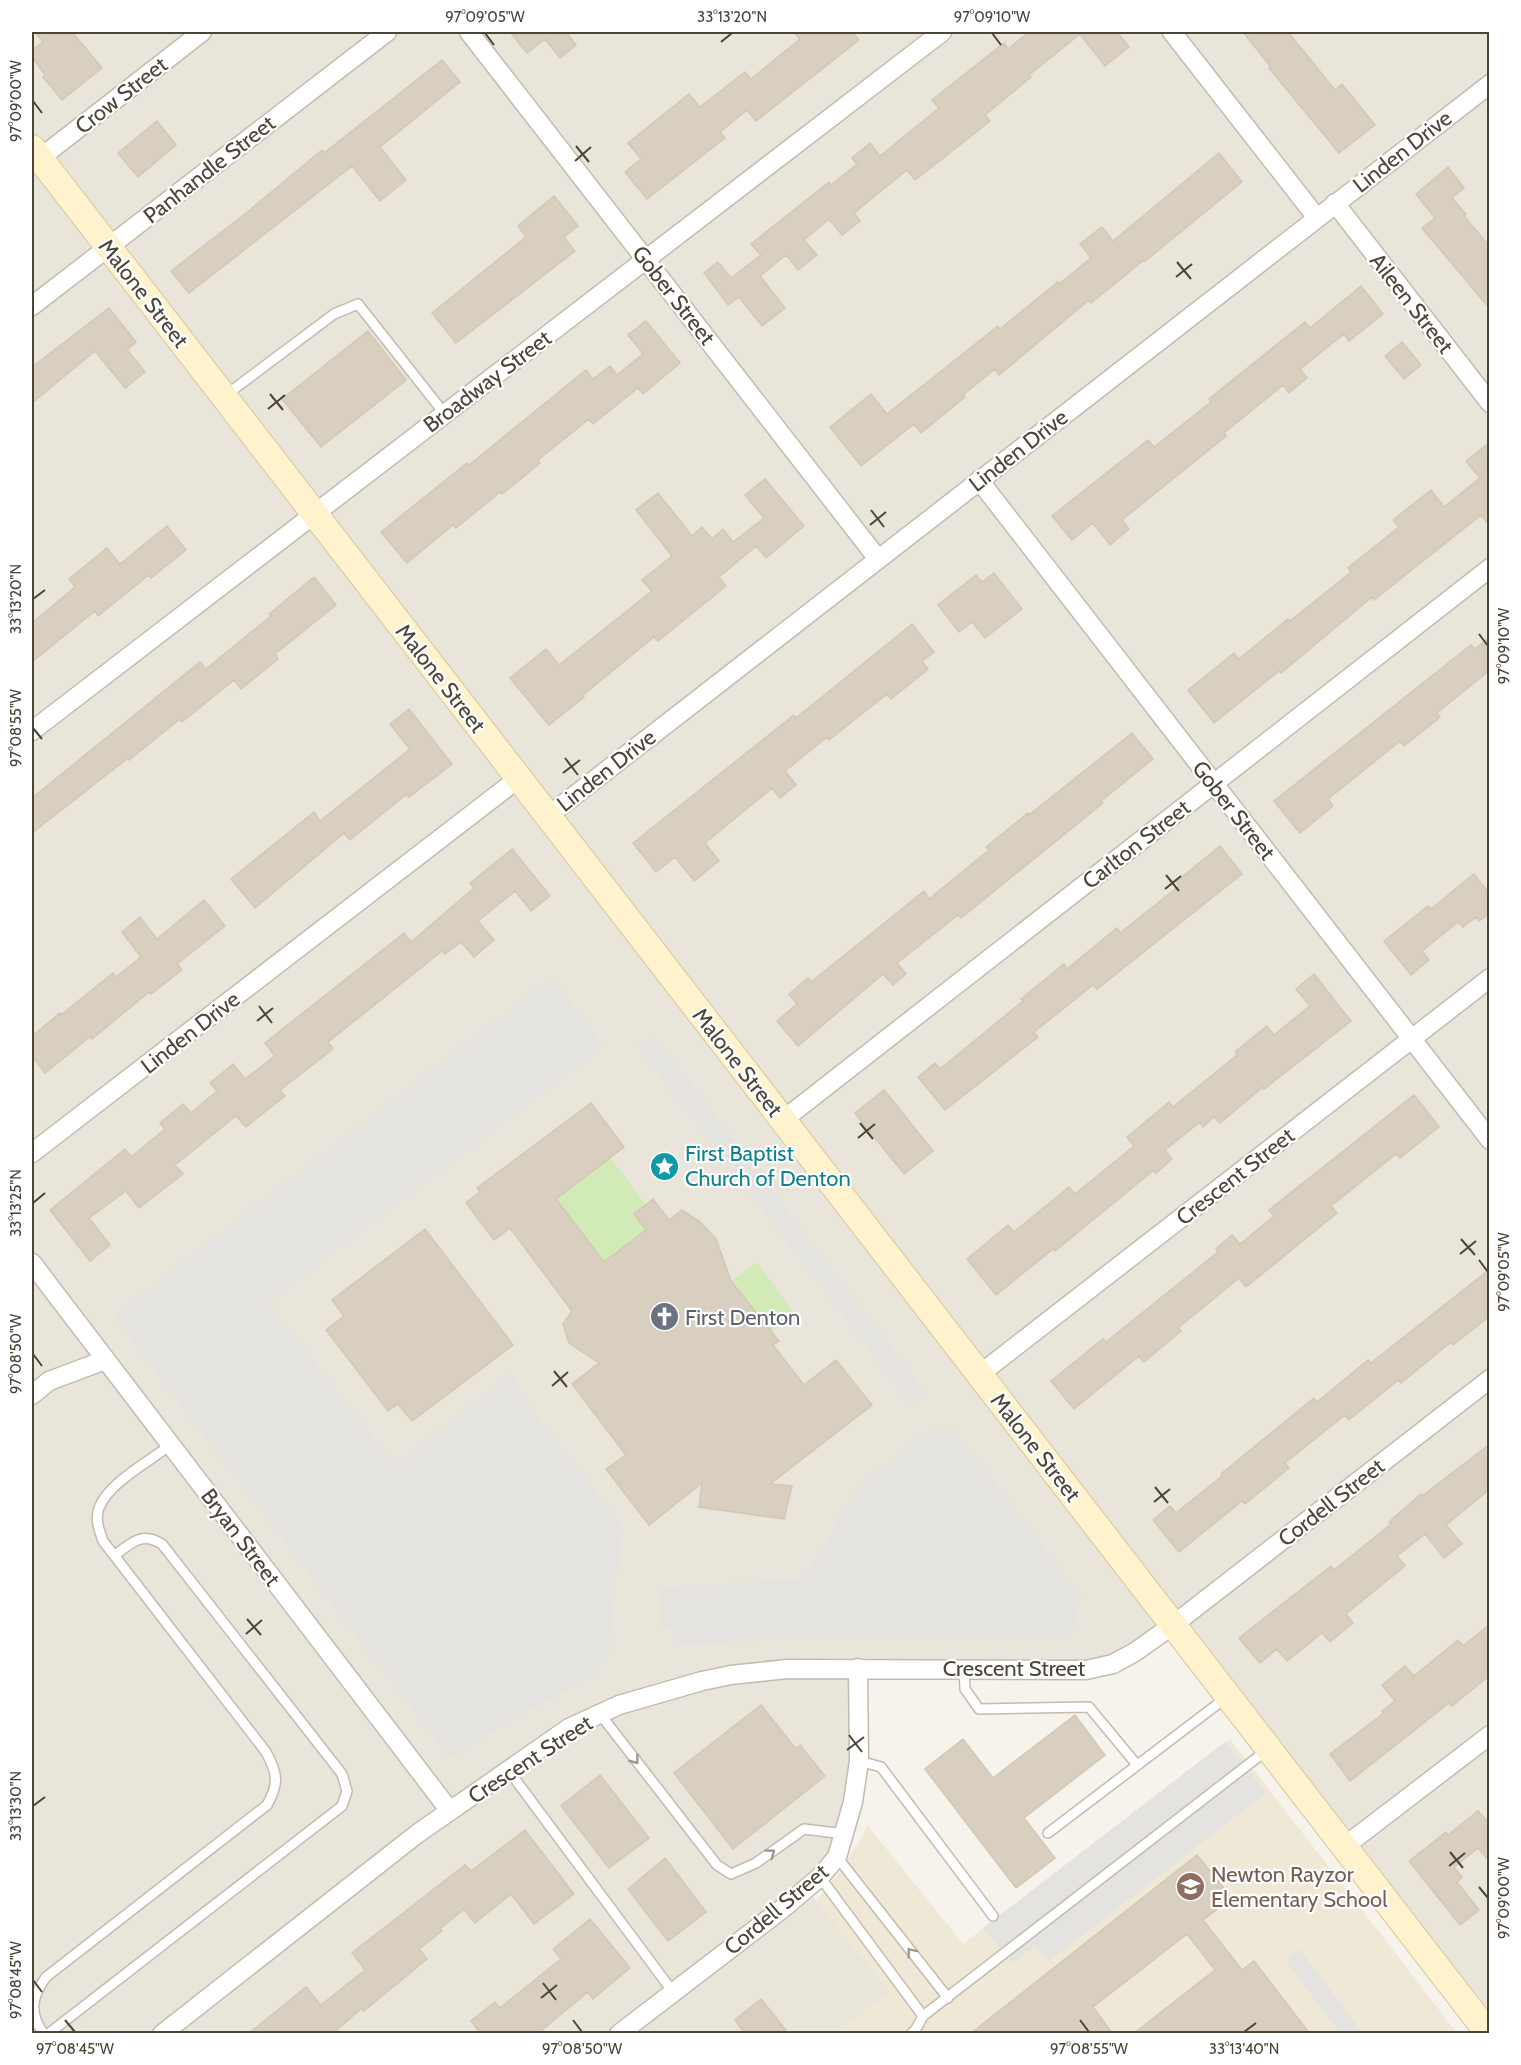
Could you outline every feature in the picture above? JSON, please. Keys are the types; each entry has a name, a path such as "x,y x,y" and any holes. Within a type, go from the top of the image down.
{"street":[{"name":"Crow Street","path":"35,153 202,32"},
{"name":"Panhandle Street","path":"32,306 387,32"},
{"name":"Gober Street","path":"469,32 878,559"},
{"name":"Broadway Street","path":"32,730 942,32"},
{"path":"1172,32 1317,218"},
{"name":"Linden Drive","path":"548,816 1490,84"},
{"name":"Malone Street","path":"35,153 1489,2034"},
{"name":"Aileen Street","path":"1335,203 1490,403"},
{"name":"Gober Street","path":"979,480 1490,1140"},
{"name":"Carlton Street","path":"783,1120 1490,568"},
{"name":"Linden Drive","path":"32,1153 519,778"},
{"name":"Crescent Street","path":"980,1374 1490,978"},
{"name":"Bryan Street","path":"32,1263 450,1811"},
{"path":"32,1395 49,1381 105,1360"},
{"name":"Cordell Street","path":"1173,1625 1490,1379"},
{"name":"Crescent Street","path":"162,2034 417,1834 569,1728 619,1704 702,1681 787,1669 1086,1670 1113,1664 1135,1653 1173,1625"},
{"name":"Cordell Street","path":"619,2034 782,1909 820,1877 837,1857 853,1802 859,1761 858,1668"},
{"path":"1345,1846 1490,1735"}],"lane":[{"path":"224,397 334,314 358,304 444,413"},
{"path":"114,1555 142,1538 152,1538 162,1544 342,1774 347,1791 342,1806 46,2034 34,2017 33,2004 36,1991 46,1977 267,1805 274,1793 276,1780 274,1767 266,1752 114,1555 103,1540 97,1524 99,1509 119,1482 170,1445"},
{"path":"964,1669 966,1689 979,1709 1089,1707 1137,1765"},
{"path":"1048,1833 1228,1696"},
{"path":"600,1714 717,1865 730,1874 756,1863 804,1829 845,1834"},
{"path":"910,2034 916,2029 923,2016 1269,1748"},
{"path":"859,1761 881,1767 993,1916"},
{"path":"509,1771 672,1992"},
{"path":"837,1857 948,1998"},
{"path":"820,1877 923,2016"}],"shaded area":[{"path":"32,32 1489,32 1489,2033 1173,1625 1113,1664 858,1668 859,1761 837,1857 807,1889 891,1992 837,2033 32,2034"},
{"path":"552,977 604,1046 268,1302 394,1465 512,1373 521,1395 623,1527 610,1632 610,1655 591,1677 516,1717 452,1757 444,1751 113,1316"},
{"path":"654,1035 926,1393 911,1404 638,1047"},
{"path":"936,1425 947,1439 952,1427 1082,1597 1070,1638 794,1638 673,1646 671,1629 662,1629 660,1588 801,1579 829,1540 841,1511 867,1479"},
{"name":"Newton Rayzor Elementary School","path":"1230,1739 1457,2033 837,2033 891,1992 816,1901 840,1872 868,1826 963,1944"},
{"path":"1225,1742 1266,1793 1048,1962 1035,1946 1013,1963 983,1928"},
{"path":"1300,1949 1362,2032 1340,2033 1285,1960"}],"green space":[{"path":"610,1157 646,1205 634,1214 646,1230 613,1254 607,1266 556,1199"},
{"path":"757,1262 795,1314 772,1332 732,1281"}],"building":[{"path":"35,32 72,32 102,68 62,100 43,77 45,75 32,57 32,50 43,42"},
{"path":"510,32 566,32 576,45 560,58 545,39 527,53"},
{"path":"794,32 852,32 859,40 756,121 747,110 720,132 725,138 647,199 625,172 641,159 628,143 689,94 700,107 745,72 751,79 800,39"},
{"path":"1029,32 1117,32 1129,47 1105,66 1080,34 1029,75 1031,77 985,115 990,121 965,141 915,180 907,170 854,213 860,221 842,235 829,219 804,240 817,255 798,270 786,255 760,276 785,308 762,326 739,297 728,305 704,273 718,262 731,278 761,255 751,244 829,182 831,185 857,164 852,158 870,143 880,156 939,108 932,100 1004,43 1008,49"},
{"path":"1243,32 1288,32 1335,90 1342,84 1375,125 1339,153 1269,68 1271,67"},
{"path":"442,60 460,82 380,147 406,180 380,201 352,166 189,293 171,271 322,150 324,153"},
{"path":"157,121 176,145 138,177 118,153"},
{"path":"1219,153 1242,182 1091,303 1089,300 999,375 995,369 921,433 914,424 861,466 830,427 871,394 887,414 998,326 1000,329 1091,258 1080,244 1102,227 1113,241"},
{"path":"1448,167 1464,188 1452,198 1490,247 1490,309 1422,228 1435,218 1416,194"},
{"path":"554,196 578,226 564,237 575,251 456,343 432,313 526,237 518,226"},
{"path":"1361,286 1383,314 1349,341 1344,334 1300,369 1307,378 1289,393 1283,385 1224,433 1226,436 1122,520 1129,529 1110,545 1093,523 1072,540 1052,516 1148,440 1154,447 1211,402 1209,399 1305,322 1310,328"},
{"path":"109,308 136,342 127,350 145,372 125,388 95,351 32,403 32,367"},
{"path":"646,321 680,363 643,394 638,388 593,424 589,419 538,460 540,463 502,494 500,492 456,528 453,525 407,563 381,532 467,463 469,465 586,370 593,379 610,366 617,375 643,354 628,335"},
{"path":"368,331 406,380 321,447 282,399"},
{"path":"1402,342 1421,365 1404,379 1385,356"},
{"path":"1490,442 1490,526 1481,515 1374,600 1372,597 1281,673 1279,671 1214,723 1188,690 1234,653 1239,659 1351,572 1348,568 1399,527 1393,520 1431,490 1444,507 1480,478 1466,461"},
{"path":"765,479 804,526 766,558 756,546 719,577 726,586 658,641 654,637 549,725 510,678 546,649 559,665 652,591 642,580 672,556 636,510 658,493 692,536 702,527 712,539 723,529 733,542 764,518 745,495"},
{"path":"167,526 186,550 151,578 149,575 98,616 95,611 32,662 32,623 75,587 69,579 107,548 120,564"},
{"path":"994,573 1022,609 985,638 972,622 959,632 938,605 976,575 982,582"},
{"path":"314,577 336,605 275,654 278,659 241,689 234,680 182,722 180,719 32,833 32,798 200,662 206,669 271,616 269,614"},
{"path":"912,624 934,652 922,661 928,669 891,699 887,694 829,740 827,737 785,771 796,785 780,798 772,788 705,843 719,861 694,881 675,857 656,872 633,843 794,715 796,718"},
{"path":"1490,637 1490,670 1437,713 1440,717 1404,746 1400,741 1328,799 1333,806 1300,833 1274,801 1471,645 1475,649"},
{"path":"409,709 452,764 409,797 407,794 350,840 344,833 255,908 231,879 314,812 320,821 410,749 390,724"},
{"path":"1132,733 1153,759 1101,801 1103,803 961,918 958,915 897,963 906,974 893,985 883,974 798,1046 777,1021 797,1004 789,994 808,978 811,982 924,891 929,899 989,850 986,847"},
{"path":"1220,846 1242,874 1097,989 1093,985 1034,1032 1038,1037 945,1110 918,1077 935,1063 940,1069 1064,964 1067,969 1117,928 1120,933 1179,886 1176,882"},
{"path":"512,849 550,896 531,911 515,891 478,921 494,940 474,957 461,942 445,954 442,951 328,1042 333,1049 280,1090 285,1096 246,1127 236,1116 175,1165 183,1174 139,1208 126,1191 89,1218 110,1245 90,1261 50,1210 125,1149 131,1157 165,1129 160,1123 183,1104 191,1113 217,1091 210,1083 233,1064 245,1079 275,1056 265,1043 404,933 411,942 474,888 470,883"},
{"path":"1474,874 1490,894 1490,913 1479,921 1476,917 1463,927 1458,922 1422,951 1429,960 1411,975 1384,941 1428,906 1431,909"},
{"path":"204,900 225,926 177,964 182,970 151,994 149,992 92,1039 91,1036 45,1073 32,1056 32,1036 113,973 116,977 141,957 122,932 140,917 157,939"},
{"path":"1314,974 1351,1021 1264,1089 1263,1087 1220,1123 1214,1117 1203,1127 1200,1122 1165,1150 1172,1159 1156,1173 1154,1170 1055,1251 1053,1249 996,1295 967,1259 1008,1225 1014,1232 1069,1187 1075,1194 1134,1146 1127,1137 1169,1102 1173,1107 1237,1055 1235,1052 1267,1026 1274,1035 1310,1006 1296,989"},
{"path":"884,1090 933,1151 904,1174 855,1113"},
{"path":"1414,1095 1439,1127 1400,1158 1396,1154 1331,1206 1337,1213 1246,1287 1239,1278 1178,1328 1181,1331 1144,1362 1139,1356 1074,1409 1051,1381 1103,1339 1106,1342 1218,1252 1216,1249 1232,1235 1240,1244 1274,1216 1269,1210"},
{"name":"First Denton","path":"591,1103 624,1147 556,1199 604,1262 646,1230 634,1214 653,1199 669,1220 682,1210 699,1221 716,1239 731,1281 779,1341 773,1345 804,1385 836,1360 872,1405 770,1484 792,1486 784,1519 699,1507 702,1483 649,1525 606,1469 626,1455 572,1384 599,1363 569,1343 563,1324 572,1311 510,1228 494,1240 466,1203 480,1192 477,1188"},
{"path":"425,1229 513,1345 412,1421 398,1404 388,1411 326,1330 344,1316 332,1300"},
{"path":"1490,1269 1490,1316 1453,1345 1451,1342 1401,1383 1398,1380 1349,1420 1345,1415 1285,1463 1289,1468 1245,1504 1242,1501 1179,1552 1153,1520 1170,1506 1176,1513 1314,1398 1317,1402 1368,1360 1371,1363"},
{"path":"1490,1444 1490,1489 1446,1525 1462,1544 1444,1558 1425,1534 1397,1556 1405,1566 1346,1614 1353,1623 1330,1642 1322,1633 1287,1661 1277,1649 1260,1663 1239,1638 1331,1566 1334,1570 1391,1524 1389,1522 1421,1494 1422,1496"},
{"path":"1490,1624 1490,1675 1452,1706 1449,1703 1350,1781 1330,1754 1384,1713 1382,1711 1395,1701 1382,1685 1405,1666 1414,1676 1458,1640 1463,1646"},
{"path":"761,1705 796,1749 800,1745 825,1776 733,1849 674,1773"},
{"path":"1075,1715 1105,1755 1024,1818 1055,1858 1016,1888 925,1769 963,1739 993,1778"},
{"path":"600,1775 649,1838 609,1868 561,1806"},
{"path":"1478,1811 1490,1824 1490,1862 1478,1848 1454,1867 1462,1877 1457,1882 1479,1910 1460,1925 1409,1861 1446,1832 1448,1835"},
{"path":"525,1830 574,1894 534,1924 511,1894 475,1923 464,1909 440,1929 442,1931 419,1949 427,1959 364,2011 362,2008 332,2034 248,2034 306,1987 321,2005 365,1970 352,1953 465,1865 471,1871"},
{"name":"Newton Rayzor Elementary School","path":"1197,1855 1232,1898 1203,1920 1242,1970 1254,1961 1310,2034 1133,2034 1215,1970 1187,1934 1093,2007 1113,2034 970,2034"},
{"path":"665,1858 706,1912 668,1941 628,1889"},
{"path":"590,1919 630,1968 593,1999 588,1992 537,2034 481,2034 471,2021 495,2002 500,2008 561,1959 553,1949"},
{"path":"761,1999 789,2034 745,2034 735,2020"}],"place":[{"name":"First Baptist Church of Denton","path":"664,1166"},
{"name":"First Denton","path":"664,1317"},
{"name":"Newton Rayzor Elementary School","path":"1190,1887"}]}
